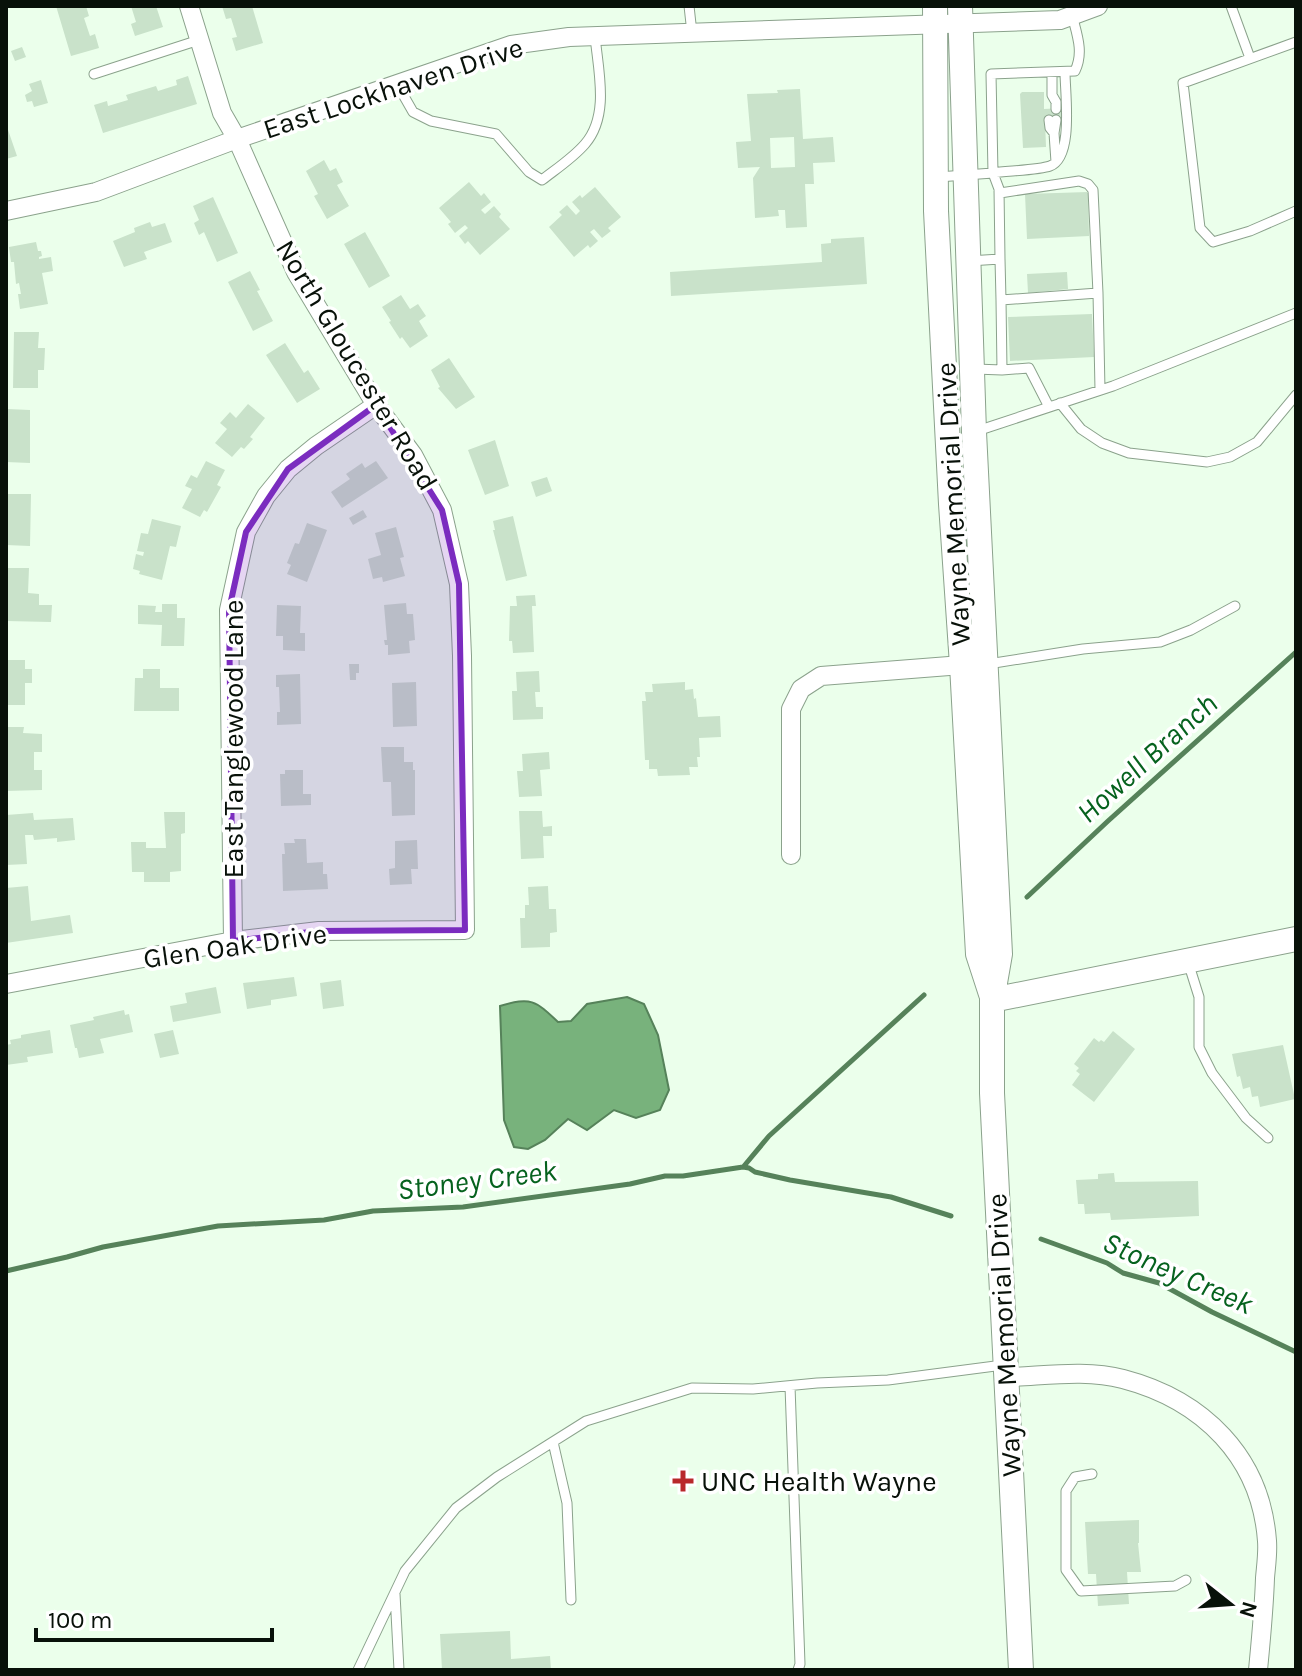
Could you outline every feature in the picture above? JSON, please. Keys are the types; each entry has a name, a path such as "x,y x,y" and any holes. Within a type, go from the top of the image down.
{"main road":[{"name":"Wayne Memorial Drive","path":"935,15 936,177 951,504 974,664 1000,954 992,1000 992,1093 1021,1670"},
{"name":"Wayne Memorial Drive","path":"960,15 974,432 974,664"},
{"path":"992,1000 1296,939"}],"street":[{"name":"North Gloucester Road","path":"189,6 222,113 237,139 296,272 376,405 413,455 442,510 459,584 465,930"},
{"name":"East Lockhaven Drive","path":"6,211 96,192 237,139 511,45 569,37 692,33 935,15 1060,20 1098,6"},
{"name":"East Tanglewood Lane","path":"233,941 229,610 246,532 266,496 288,469 376,405"},
{"path":"791,855 791,709 801,689 821,676 974,664"},
{"name":"Glen Oak Drive","path":"6,984 233,941 319,931 465,930"},
{"path":"1006,1371 1121,1378 1168,1394 1215,1426 1240,1456 1259,1497 1267,1541 1258,1670"}],"lane":[{"path":"689,6 692,33"},
{"path":"1231,6 1250,58"},
{"path":"1002,370 1000,193 993,173 991,74 1075,71 1080,61 1080,50 1072,15"},
{"path":"397,84 413,112 431,121 496,134 529,172 542,180 586,143 596,125 601,97 595,36"},
{"path":"94,74 199,40"},
{"path":"1296,42 1183,83 1200,228 1213,242 1250,231 1296,211"},
{"path":"1052,72 1052,95 1048,101 1053,109"},
{"path":"936,177 1050,166 1056,162 1061,157 1066,139 1065,72"},
{"path":"1053,120 1050,128 1054,133 1056,162"},
{"path":"1000,193 1079,181 1093,190 1100,390"},
{"path":"968,261 1000,259"},
{"path":"1001,300 1098,293"},
{"path":"974,432 1100,390 1296,313"},
{"path":"971,369 1029,368 1049,407"},
{"path":"1060,403 1081,429 1102,443 1129,453 1207,462 1230,457 1257,442 1296,395"},
{"path":"974,664 1160,642 1191,630 1235,606"},
{"path":"1188,962 1199,997 1199,1047 1212,1073 1246,1118 1268,1138"},
{"path":"358,1670 405,1571 456,1508 497,1477 586,1421 692,1388 753,1389 1006,1371"},
{"path":"790,1386 798,1670"},
{"path":"553,1442 567,1503 571,1600"},
{"path":"1092,1474 1075,1477 1066,1491 1066,1570 1081,1591 1175,1586 1186,1580"},
{"path":"394,1590 399,1670"}],"highlighted area":[{"path":"376,405 442,510 459,584 465,930 319,931 233,941 229,610 246,532 288,469"}],"shaded area":[{"path":"627,997 644,1004 658,1035 669,1090 660,1110 636,1118 614,1110 587,1130 568,1119 545,1140 528,1149 514,1147 504,1120 500,1006 532,1002 558,1022 571,1021 587,1004"}],"building":[{"path":"56,6 86,6 89,16 84,18 90,36 95,34 99,48 71,56"},
{"path":"131,6 156,6 163,27 135,36 131,24 136,22"},
{"path":"222,6 252,6 263,43 236,51 232,38 237,37 231,18 226,19"},
{"path":"22,47 26,57 15,61 11,51"},
{"path":"188,76 197,104 103,133 94,105 107,101 108,106 128,100 126,95 156,86 158,91 177,85 176,80"},
{"path":"41,80 48,103 34,107 32,101 27,102 25,95 32,91 29,84"},
{"path":"800,89 803,139 833,137 835,162 813,163 814,184 805,184 807,227 786,228 785,210 778,210 779,216 755,218 753,178 760,167 738,168 736,142 751,141 747,94 778,93 777,90","holes":["794,137 795,167 771,168 770,138"]},
{"path":"1022,92 1044,92 1044,109 1062,108 1062,120 1045,120 1046,147 1023,148"},
{"path":"6,124 17,156 6,159"},
{"path":"324,160 330,171 336,168 343,182 337,185 349,206 327,219 314,196 318,194 306,171"},
{"path":"469,182 491,202 481,210 485,214 494,206 510,229 480,255 459,236 468,228 465,225 455,233 448,224 451,222 439,208"},
{"path":"595,187 621,217 602,238 594,229 590,232 598,241 574,257 549,227 562,215 559,212 567,205 576,215 580,211 572,202"},
{"path":"1088,192 1089,236 1027,239 1025,194"},
{"path":"213,197 238,253 217,262 204,232 199,235 194,223 199,220 193,206"},
{"path":"150,222 152,227 165,223 172,242 144,252 147,259 124,267 113,241"},
{"path":"365,232 390,276 369,288 344,244"},
{"path":"864,237 867,284 671,296 670,272 822,262 821,244 831,243 831,239"},
{"path":"36,242 42,256 39,259 51,257 53,271 42,273 48,304 20,309 18,294 21,294 9,247"},
{"path":"250,271 273,321 253,331 228,282"},
{"path":"1067,272 1068,289 1028,293 1027,274"},
{"path":"401,295 410,309 418,304 426,316 419,321 428,336 410,348 402,337 400,339 382,307"},
{"path":"1092,314 1094,357 1010,361 1008,317"},
{"path":"14,332 39,332 38,348 45,348 44,370 38,370 38,388 13,388"},
{"path":"285,343 304,373 308,370 320,389 297,403 266,355"},
{"path":"449,358 475,397 456,409 438,388 431,370"},
{"path":"248,404 265,418 250,437 253,439 232,457 215,443 227,429 220,423 230,412 236,418"},
{"path":"7,409 30,410 30,463 6,462"},
{"path":"495,440 509,486 485,495 468,450"},
{"path":"206,461 225,470 217,485 221,487 207,512 204,510 200,517 182,508 192,489 185,486 191,475 197,478"},
{"path":"376,461 388,478 342,508 331,492 350,479 346,474 362,463 365,468"},
{"path":"547,477 552,491 536,497 531,482"},
{"path":"6,494 31,494 30,546 6,545"},
{"path":"363,510 367,517 353,525 349,518"},
{"path":"513,516 527,576 506,581 493,521"},
{"path":"152,519 181,526 176,547 170,546 162,580 139,574 140,571 133,569 136,554 143,556 144,552 137,551 141,533 148,534"},
{"path":"307,523 327,530 307,582 287,574 291,565 287,563"},
{"path":"396,527 404,557 400,558 405,576 383,582 382,577 373,579 368,559 381,555 375,533"},
{"path":"6,568 29,568 28,593 39,594 39,605 52,605 51,622 6,621"},
{"path":"535,595 536,606 532,606 534,652 513,653 512,641 509,641 510,606 517,606 516,596"},
{"path":"406,603 407,614 413,614 415,640 409,641 410,653 388,655 388,645 384,640 387,640 384,605"},
{"path":"162,604 177,604 177,618 185,618 184,646 161,646 162,625 138,624 138,605 156,606 155,612 162,612"},
{"path":"277,605 301,606 300,633 305,633 305,651 283,650 283,636 276,636"},
{"path":"6,660 25,660 25,669 32,669 32,683 25,683 25,705 6,705"},
{"path":"349,664 359,664 356,680 350,680"},
{"path":"143,669 160,669 160,688 179,688 179,711 134,711 135,678 143,678"},
{"path":"539,671 540,692 535,692 536,707 543,707 543,719 513,720 512,691 517,691 516,672"},
{"path":"300,674 301,724 277,725 277,712 280,712 276,675"},
{"path":"416,682 417,726 393,727 392,683"},
{"path":"685,682 685,690 693,689 698,717 720,716 721,737 699,738 698,767 689,767 690,775 658,776 657,769 649,769 649,760 645,760 642,701 646,701 645,692 653,692 652,684"},
{"path":"6,727 24,727 23,733 42,734 42,752 34,752 34,770 42,770 42,790 6,791"},
{"path":"381,747 404,747 404,762 413,762 415,815 392,816 391,782 383,782"},
{"path":"549,752 550,769 540,770 542,796 519,797 517,771 523,771 522,754"},
{"path":"285,770 303,770 303,794 311,794 311,805 281,806 280,774 285,774"},
{"path":"519,811 542,811 543,827 552,826 552,836 543,836 544,858 521,859"},
{"path":"164,812 185,812 185,833 181,834 181,871 170,872 170,882 144,882 144,872 132,872 131,842 146,842 146,848 166,848"},
{"path":"33,813 34,820 73,818 75,840 34,840 33,835 25,835 27,864 6,865 6,815"},
{"path":"294,839 306,839 307,863 323,862 328,889 283,891 284,843 295,843"},
{"path":"417,840 418,869 411,869 412,884 390,885 389,869 395,868 395,841"},
{"path":"28,886 31,921 70,915 73,933 6,943 6,888"},
{"path":"548,886 549,909 556,909 557,932 550,933 550,947 521,948 520,918 525,918 525,905 529,905 528,887"},
{"path":"294,977 297,996 271,1000 271,1005 247,1009 243,983"},
{"path":"341,980 344,1006 323,1009 320,983"},
{"path":"216,987 221,1013 173,1022 170,1006 187,1003 185,993"},
{"path":"124,1010 125,1015 129,1014 133,1032 100,1039 104,1053 79,1058 70,1025"},
{"path":"50,1030 53,1053 27,1057 28,1062 6,1065 6,1045 11,1044 10,1040"},
{"path":"173,1030 179,1054 160,1058 154,1034"},
{"path":"1113,1031 1135,1049 1094,1102 1072,1085 1080,1074 1074,1064 1094,1038 1104,1042"},
{"path":"1283,1045 1295,1099 1260,1107 1258,1096 1252,1097 1250,1087 1243,1089 1232,1054"},
{"path":"1114,1173 1115,1182 1198,1181 1199,1216 1111,1220 1110,1213 1085,1214 1084,1204 1078,1204 1076,1180 1098,1179 1098,1174"},
{"path":"1139,1520 1141,1572 1127,1572 1129,1604 1098,1606 1096,1574 1088,1574 1085,1522"},
{"path":"510,1631 511,1659 550,1656 551,1670 442,1670 440,1634"}],"waterway":[{"name":"Howell Branch","path":"1027,897 1296,652"},
{"name":"Howell Branch","path":"744,1166 769,1136 924,995"},
{"name":"Stoney Creek","path":"6,1271 103,1247 218,1226 324,1220 373,1211 463,1207 743,1167 790,1180 891,1197 951,1216"},
{"name":"Stoney Creek","path":"1041,1239 1107,1263 1123,1273 1159,1283 1296,1352"}],"place":[{"name":"UNC Health Wayne","path":"683,1481"}]}
